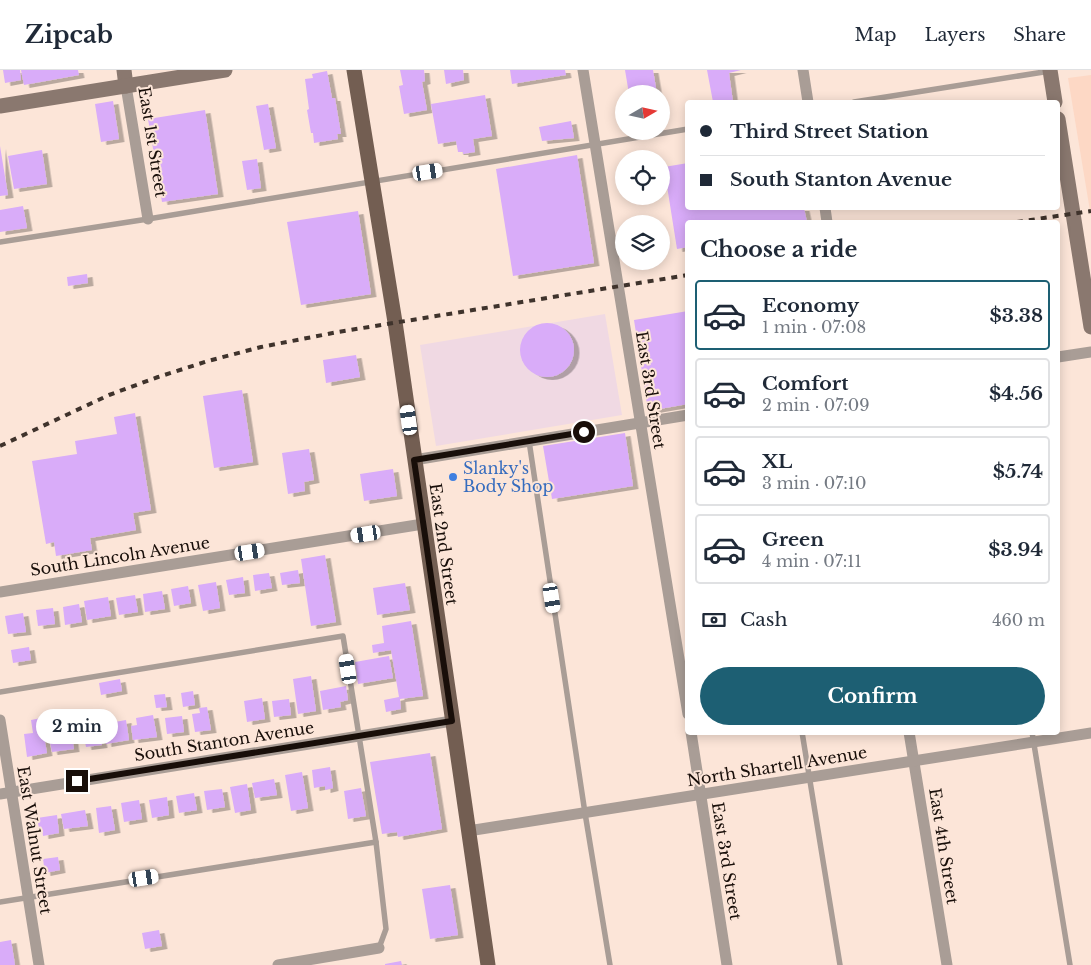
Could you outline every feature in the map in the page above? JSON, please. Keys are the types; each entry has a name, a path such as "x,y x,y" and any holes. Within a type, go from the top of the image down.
{"main road":[{"name":"East 2nd Street","path":"354,70 395,322 488,965"}],"street":[{"name":"East 1st Street","path":"124,70 148,219"},
{"path":"0,106 225,70"},
{"name":"East 3rd Street","path":"583,70 685,696"},
{"path":"803,70 808,100"},
{"path":"1052,70 1055,100"},
{"path":"1060,132 1091,327"},
{"path":"1060,357 1091,352"},
{"path":"414,460 685,416"},
{"name":"South Lincoln Avenue","path":"0,592 423,524"},
{"name":"East Walnut Street","path":"0,720 6,793 28,897 39,965"},
{"name":"South Stanton Avenue","path":"6,793 452,721"},
{"name":"North Shartell Avenue","path":"468,831 913,762 1033,737 1091,733"},
{"name":"East 3rd Street","path":"691,735 727,965"},
{"name":"East 4th Street","path":"909,735 947,965"},
{"path":"278,965 379,948"}],"lane":[{"path":"866,100 1052,70"},
{"path":"0,242 685,129"},
{"path":"528,441 610,965"},
{"path":"0,692 343,636 376,842 386,929 379,948"},
{"path":"803,735 840,965"},
{"path":"1033,737 1070,965"},
{"path":"0,902 376,842"}],"shaded area":[{"path":"1091,75 1091,217 1068,78"},
{"path":"605,314 622,415 436,446 420,345"}],"building":[{"path":"3,70 20,70 21,80 5,83"},
{"path":"21,70 78,70 79,75 24,85"},
{"path":"400,70 424,70 425,81 422,82 427,110 404,114 399,86 403,85"},
{"path":"444,70 463,70 464,80 446,84"},
{"path":"510,70 565,70 566,75 512,84"},
{"path":"625,70 653,70 656,85 628,85"},
{"path":"707,70 741,70 729,73 733,100 713,100"},
{"path":"327,71 332,98 335,98 341,134 337,134 338,139 314,143 307,110 309,109 305,79 313,78 312,74"},
{"path":"485,95 492,136 473,139 475,152 463,154 463,152 458,152 456,141 438,144 431,104"},
{"path":"113,101 119,139 101,142 95,104"},
{"path":"268,104 276,148 264,150 256,106"},
{"path":"205,110 218,194 162,202 148,119"},
{"path":"571,121 574,138 542,141 539,127"},
{"path":"0,146 8,195 0,196"},
{"path":"42,150 47,184 14,189 8,156"},
{"path":"577,155 594,263 513,276 496,169"},
{"path":"257,159 261,188 247,190 242,161"},
{"path":"685,164 685,210 804,210 807,220 685,220 685,248 677,249 670,205 670,166"},
{"path":"23,206 27,228 0,232 0,210"},
{"path":"358,211 371,294 301,305 287,222"},
{"path":"87,274 88,283 68,286 67,277"},
{"path":"685,312 685,405 648,411 634,320"},
{"path":"547,323 557,325 566,331 572,340 574,350 572,360 566,369 557,375 547,377 537,375 528,369 522,360 520,350 522,340 528,331 537,325"},
{"path":"356,355 360,377 326,383 323,360"},
{"path":"242,390 253,462 214,468 203,396"},
{"path":"135,413 151,510 133,513 136,530 90,538 92,550 56,556 54,542 46,544 32,461 77,454 75,441 117,434 114,417"},
{"path":"625,433 633,486 552,499 543,446"},
{"path":"309,449 314,480 304,482 305,491 288,494 282,453"},
{"path":"393,469 397,496 364,501 360,474"},
{"path":"325,555 336,622 311,626 301,559"},
{"path":"298,570 300,583 282,585 280,573"},
{"path":"269,573 272,588 255,591 253,575"},
{"path":"243,577 245,593 229,595 226,580"},
{"path":"216,582 220,608 203,611 198,585"},
{"path":"405,583 410,610 377,615 373,588"},
{"path":"188,586 191,603 174,606 171,589"},
{"path":"162,591 165,609 145,612 143,594"},
{"path":"135,595 138,612 119,615 116,598"},
{"path":"108,597 111,616 87,620 84,601"},
{"path":"79,604 82,622 65,625 63,607"},
{"path":"53,608 55,624 38,626 36,610"},
{"path":"23,613 26,632 8,634 5,616"},
{"path":"411,621 423,696 400,699 401,709 386,712 384,700 399,697 391,650 373,653 372,645 384,643 382,626"},
{"path":"29,647 31,660 13,663 11,650"},
{"path":"389,656 393,678 358,684 355,662"},
{"path":"311,676 316,711 298,714 293,679"},
{"path":"120,679 122,691 101,695 99,683"},
{"path":"346,686 348,700 340,702 341,707 323,710 320,691"},
{"path":"193,691 195,705 183,707 181,693"},
{"path":"165,694 167,707 156,708 154,695"},
{"path":"262,698 265,719 247,722 244,701"},
{"path":"289,699 291,715 274,717 272,701"},
{"path":"207,707 211,730 195,732 192,714 200,713 199,708"},
{"path":"153,715 157,737 133,740 131,726 137,725 136,718"},
{"path":"182,716 184,732 167,734 165,718"},
{"path":"41,718 47,753 27,757 24,734 33,733 31,720"},
{"path":"126,720 129,740 106,744 103,724"},
{"path":"71,729 74,749 52,752 48,733"},
{"path":"99,730 102,745 86,747 83,732"},
{"path":"430,753 442,829 398,837 397,832 382,834 370,762"},
{"path":"330,767 333,788 325,790 325,786 314,788 312,770"},
{"path":"302,772 308,808 291,811 285,775"},
{"path":"274,779 277,795 255,798 252,783"},
{"path":"247,784 251,810 235,813 230,787"},
{"path":"361,788 366,816 348,819 344,791"},
{"path":"222,789 225,807 207,810 204,791"},
{"path":"194,793 197,810 179,813 176,796"},
{"path":"167,797 169,815 152,818 149,800"},
{"path":"139,800 142,819 124,822 121,803"},
{"path":"111,806 115,830 99,833 96,808"},
{"path":"85,810 88,826 64,829 61,814"},
{"path":"57,815 59,833 43,836 42,828 39,828 37,818"},
{"path":"58,857 60,870 45,873 43,859"},
{"path":"450,885 458,935 430,939 422,889"},
{"path":"159,930 162,946 145,949 142,933"},
{"path":"11,940 15,965 0,965 0,942"},
{"path":"401,961 402,965 385,965 385,964"}],"railway":[{"path":"1030,220 1091,211"},
{"path":"0,446 109,395 208,361 261,347 338,332 685,275"}],"place":[{"name":"Slanky's Body Shop","path":"453,477"}],"route":[{"path":"77,781 452,721 414,460 584,432"}]}
